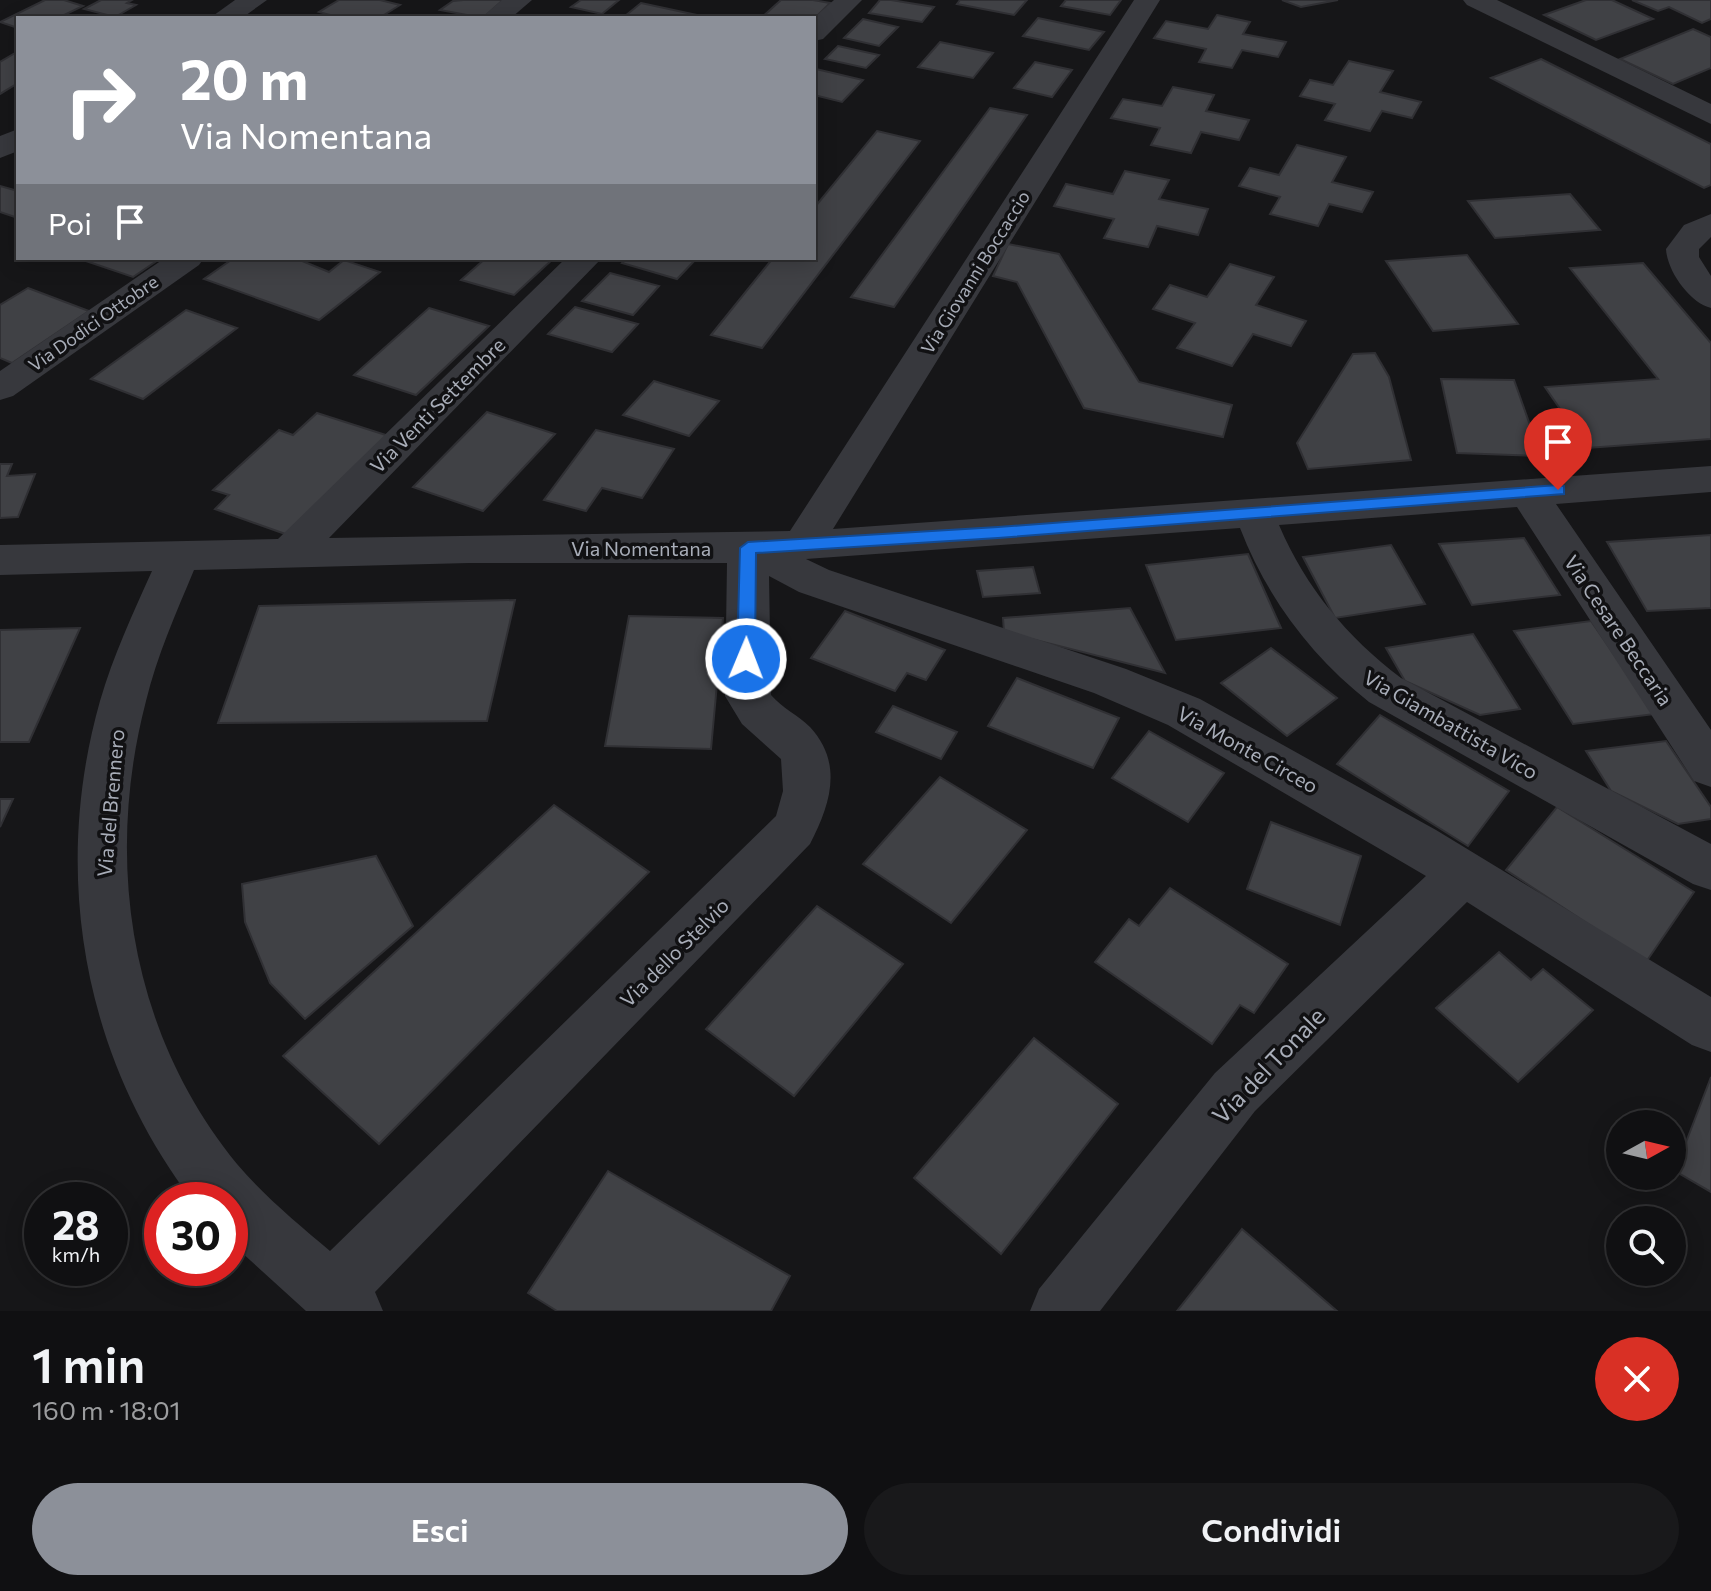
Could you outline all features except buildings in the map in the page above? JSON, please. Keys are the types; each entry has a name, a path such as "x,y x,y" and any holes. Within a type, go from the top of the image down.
{"street":[{"path":"226,16 254,0"},
{"path":"816,31 849,0"},
{"name":"Via Giovanni Boccaccio","path":"803,544 1147,0"},
{"path":"1476,0 1711,115"},
{"path":"1711,224 1689,236 1681,250 1686,264 1711,298"},
{"name":"Via Dodici Ottobre","path":"0,388 184,260"},
{"name":"Via Venti Settembre","path":"289,553 583,260"},
{"name":"Via Nomentana","path":"0,560 748,548 1711,479"},
{"name":"Via Cesare Beccaria","path":"1528,493 1711,768"},
{"name":"Via Giambattista Vico","path":"1254,513 1270,553 1295,598 1322,635 1359,672 1385,690 1711,869"},
{"name":"Via Monte Circeo","path":"748,548 814,581 1110,681 1184,712 1272,760 1463,873 1711,1027"},
{"name":"Via dello Stelvio","path":"342,1302 793,830 807,804 809,777 802,752 794,740 756,712 748,696 748,548"},
{"name":"Via del Brennero","path":"179,556 146,632 118,719 103,835 102,902 110,965 125,1019 146,1073 205,1170 246,1213 342,1302"},
{"name":"Via del Tonale","path":"1061,1311 1235,1092 1463,873"}],"route":[{"path":"746,659 748,548 998,533 1558,490"}]}
